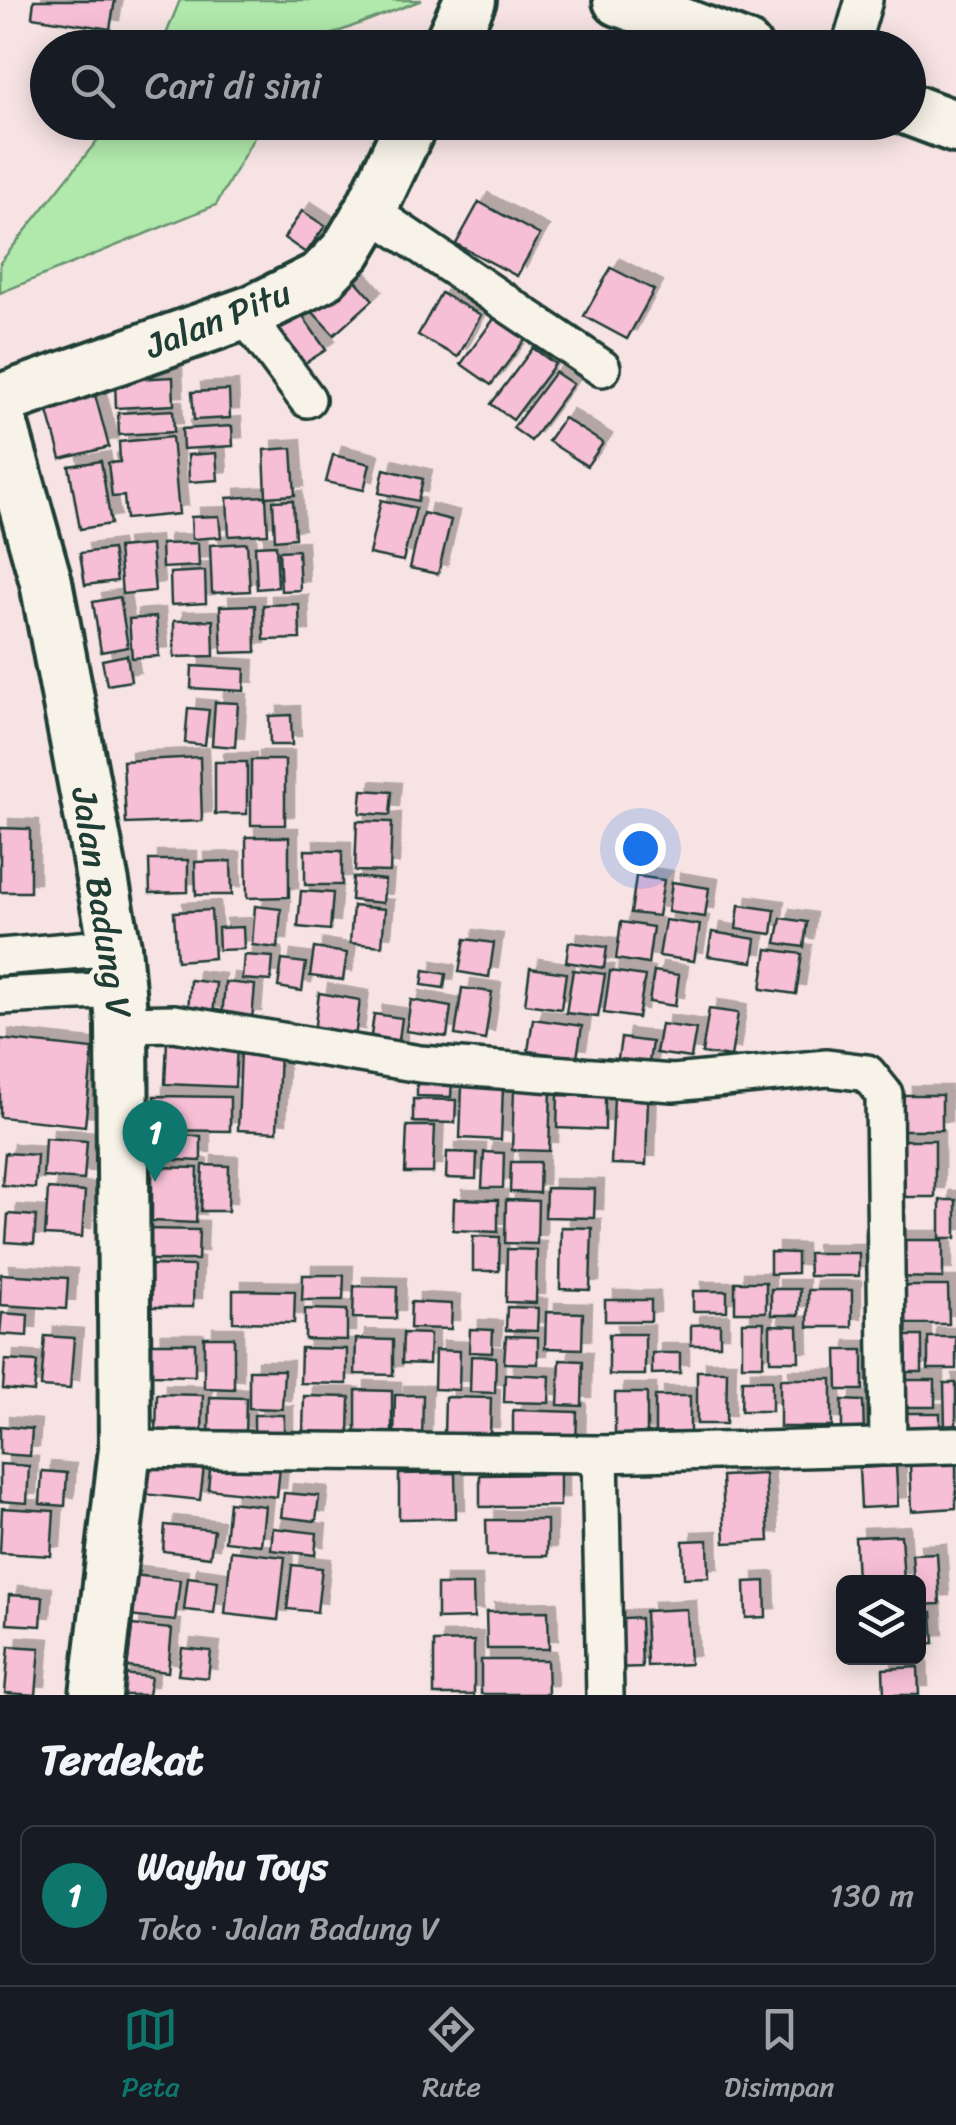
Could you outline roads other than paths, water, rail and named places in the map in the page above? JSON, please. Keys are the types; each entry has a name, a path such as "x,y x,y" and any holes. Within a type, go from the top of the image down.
{"main road":[{"path":"456,30 470,0"},
{"path":"619,0 698,30"},
{"path":"926,116 956,127"},
{"name":"Jalan Pitu","path":"0,400 251,323 321,276 347,250 404,140"},
{"name":"Jalan Badung V","path":"0,418 46,582 119,987 125,1449 96,1695"}],"street":[{"path":"855,30 864,0"},
{"path":"370,211 602,368"},
{"path":"251,323 294,403"},
{"path":"0,956 119,987 174,1023 420,1064 673,1083 826,1068 867,1072 884,1094 888,1447"},
{"path":"0,996 119,987"},
{"path":"125,1449 600,1454 956,1444"},
{"path":"600,1454 605,1695"}],"place":[{"name":"Wayhu Toys","path":"155,1182"}]}
